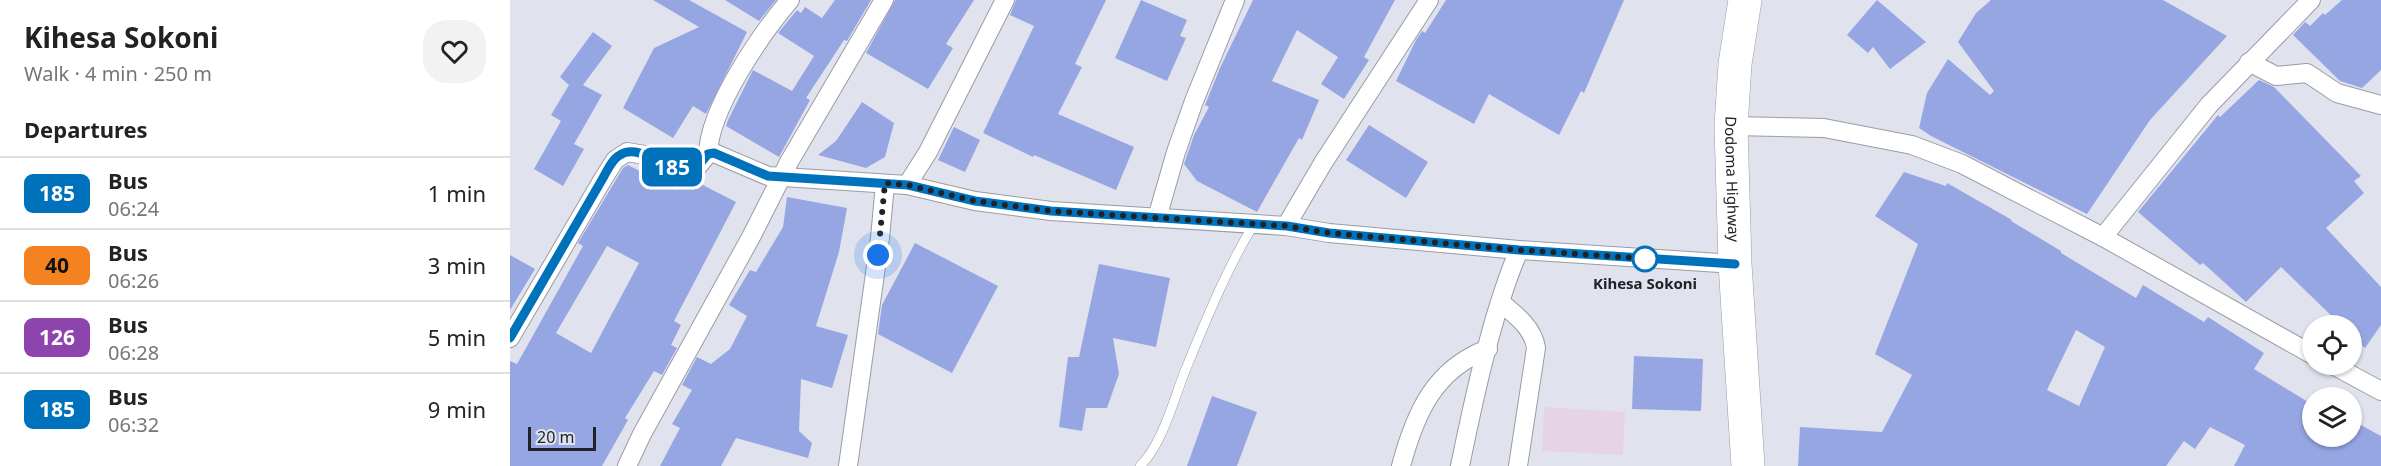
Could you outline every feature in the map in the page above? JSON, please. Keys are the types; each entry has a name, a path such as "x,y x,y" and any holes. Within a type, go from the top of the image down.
{"highway":[{"name":"Dodoma Highway","path":"1744,0 1731,126 1735,264 1748,466"}],"street":[{"path":"510,338 603,178 620,154 627,152 645,155 684,171 698,166 708,154 712,129 742,66 772,21 790,0"},
{"path":"627,466 642,434 784,176 789,162 884,0"},
{"path":"908,185 928,152 1005,0"},
{"path":"1157,218 1194,100 1235,0"},
{"path":"1287,226 1323,163 1429,0"},
{"path":"2103,237 2209,105 2311,0"},
{"path":"2249,62 2276,76 2307,73 2337,93 2381,105"},
{"path":"1731,126 1824,128 1912,145 1962,164 2103,237 2302,349"},
{"path":"708,154 719,154 761,174 908,185 975,201 1040,210 1287,226 1329,233 1519,250 1735,264"},
{"path":"848,466 880,238 885,183"},
{"path":"1460,466 1488,349 1519,250"},
{"path":"1501,303 1518,318 1534,338 1536,348 1518,466"},
{"path":"1401,466 1410,433 1423,406 1441,379 1471,355 1488,349"},
{"path":"2351,375 2381,391"}],"lane":[{"path":"1140,466 1148,458 1161,431 1210,310 1238,250 1254,224"}],"shaded area":[{"path":"1544,407 1625,412 1623,455 1542,451"}],"building":[{"path":"653,0 689,0 747,32 706,114 693,106 673,138 623,108 654,48 699,27"},
{"path":"725,0 776,0 759,21"},
{"path":"835,0 871,0 847,41 844,40 806,98 810,100 779,157 726,126 728,120 753,70 792,91 814,56 778,33 797,10 801,13 805,7 822,18"},
{"path":"895,0 974,0 946,44 953,48 928,89 866,53"},
{"path":"1016,0 1106,0 1075,64 1082,67 1058,114 1134,147 1116,190 1034,155 1033,157 983,133 1034,26 1010,15"},
{"path":"1141,0 1187,20 1180,36 1186,38 1167,81 1115,58"},
{"path":"1253,0 1395,0 1364,57 1369,60 1344,99 1321,84 1338,57 1297,30 1272,81 1319,100 1302,140 1299,138 1257,212 1197,181 1184,164 1194,135 1209,107 1205,105 1220,68"},
{"path":"1446,0 1624,0 1584,93 1581,91 1559,135 1489,94 1474,124 1396,81 1416,40 1422,31 1425,33"},
{"path":"1877,0 1926,42 1890,69 1873,47 1868,53 1847,35"},
{"path":"1991,0 2163,0 2227,36 2150,120 2087,214 1919,128 1927,93 1948,59 1990,95 1994,91 1958,42 1976,13"},
{"path":"2342,0 2381,0 2381,70 2362,88 2340,81 2293,35 2305,22 2310,26 2323,13 2325,15"},
{"path":"593,32 612,46 583,85 602,95 574,144 584,149 563,186 534,169 561,121 551,115 569,85 560,77"},
{"path":"2259,80 2274,87 2361,176 2354,181 2364,193 2326,228 2381,287 2381,325 2365,348 2362,345 2362,315 2331,315 2281,267 2246,302 2203,263 2200,265 2138,212 2218,115 2220,117"},
{"path":"862,102 894,123 885,157 866,168 818,155 836,141"},
{"path":"1369,125 1428,162 1406,198 1346,160"},
{"path":"954,127 980,140 965,172 938,160"},
{"path":"628,165 677,190 682,182 693,180 736,202 674,321 681,325 671,345 677,348 662,375 654,371 625,418 628,420 602,466 510,466 510,361 517,364 583,246 578,243 623,168","holes":["607,246 639,263 591,353 556,333"]},
{"path":"1904,172 1946,186 1947,183 2012,220 2061,253 2136,298 2143,285 2204,322 2208,317 2264,353 2254,369 2302,398 2302,447 2362,447 2362,426 2381,436 2381,466 2234,466 2245,445 2210,427 2195,449 2184,441 2166,466 1798,466 1800,427 1882,432 1912,375 1875,354 1918,244 1875,216","holes":["2076,330 2105,347 2079,406 2047,390"]},
{"path":"787,197 847,208 839,252 816,326 848,335 832,388 801,379 799,431 812,443 808,458 736,438 721,466 660,466 680,428 672,424 692,390 682,385 697,357 711,364 730,349 747,316 729,305 750,270 756,272 783,227"},
{"path":"915,243 998,286 952,373 878,334 882,305"},
{"path":"510,255 535,269 510,310"},
{"path":"1099,264 1170,278 1156,347 1113,338 1119,374 1107,408 1086,408 1082,431 1059,427 1068,357 1079,357"},
{"path":"1634,356 1703,359 1701,411 1632,409"},
{"path":"1212,396 1257,412 1237,466 1187,466"}],"bus line":[{"name":"185","path":"510,338 603,178 620,154 627,152 645,155 684,171 692,170 705,156 714,153 768,176 908,185 975,201 1051,211 1287,226 1329,233 1519,250 1735,264"}],"place":[{"name":"Kihesa Sokoni","path":"1645,259"}],"route":[{"path":"878,255 885,183 908,185 975,201 1051,211 1287,226 1329,233 1651,259 1645,259"}]}
